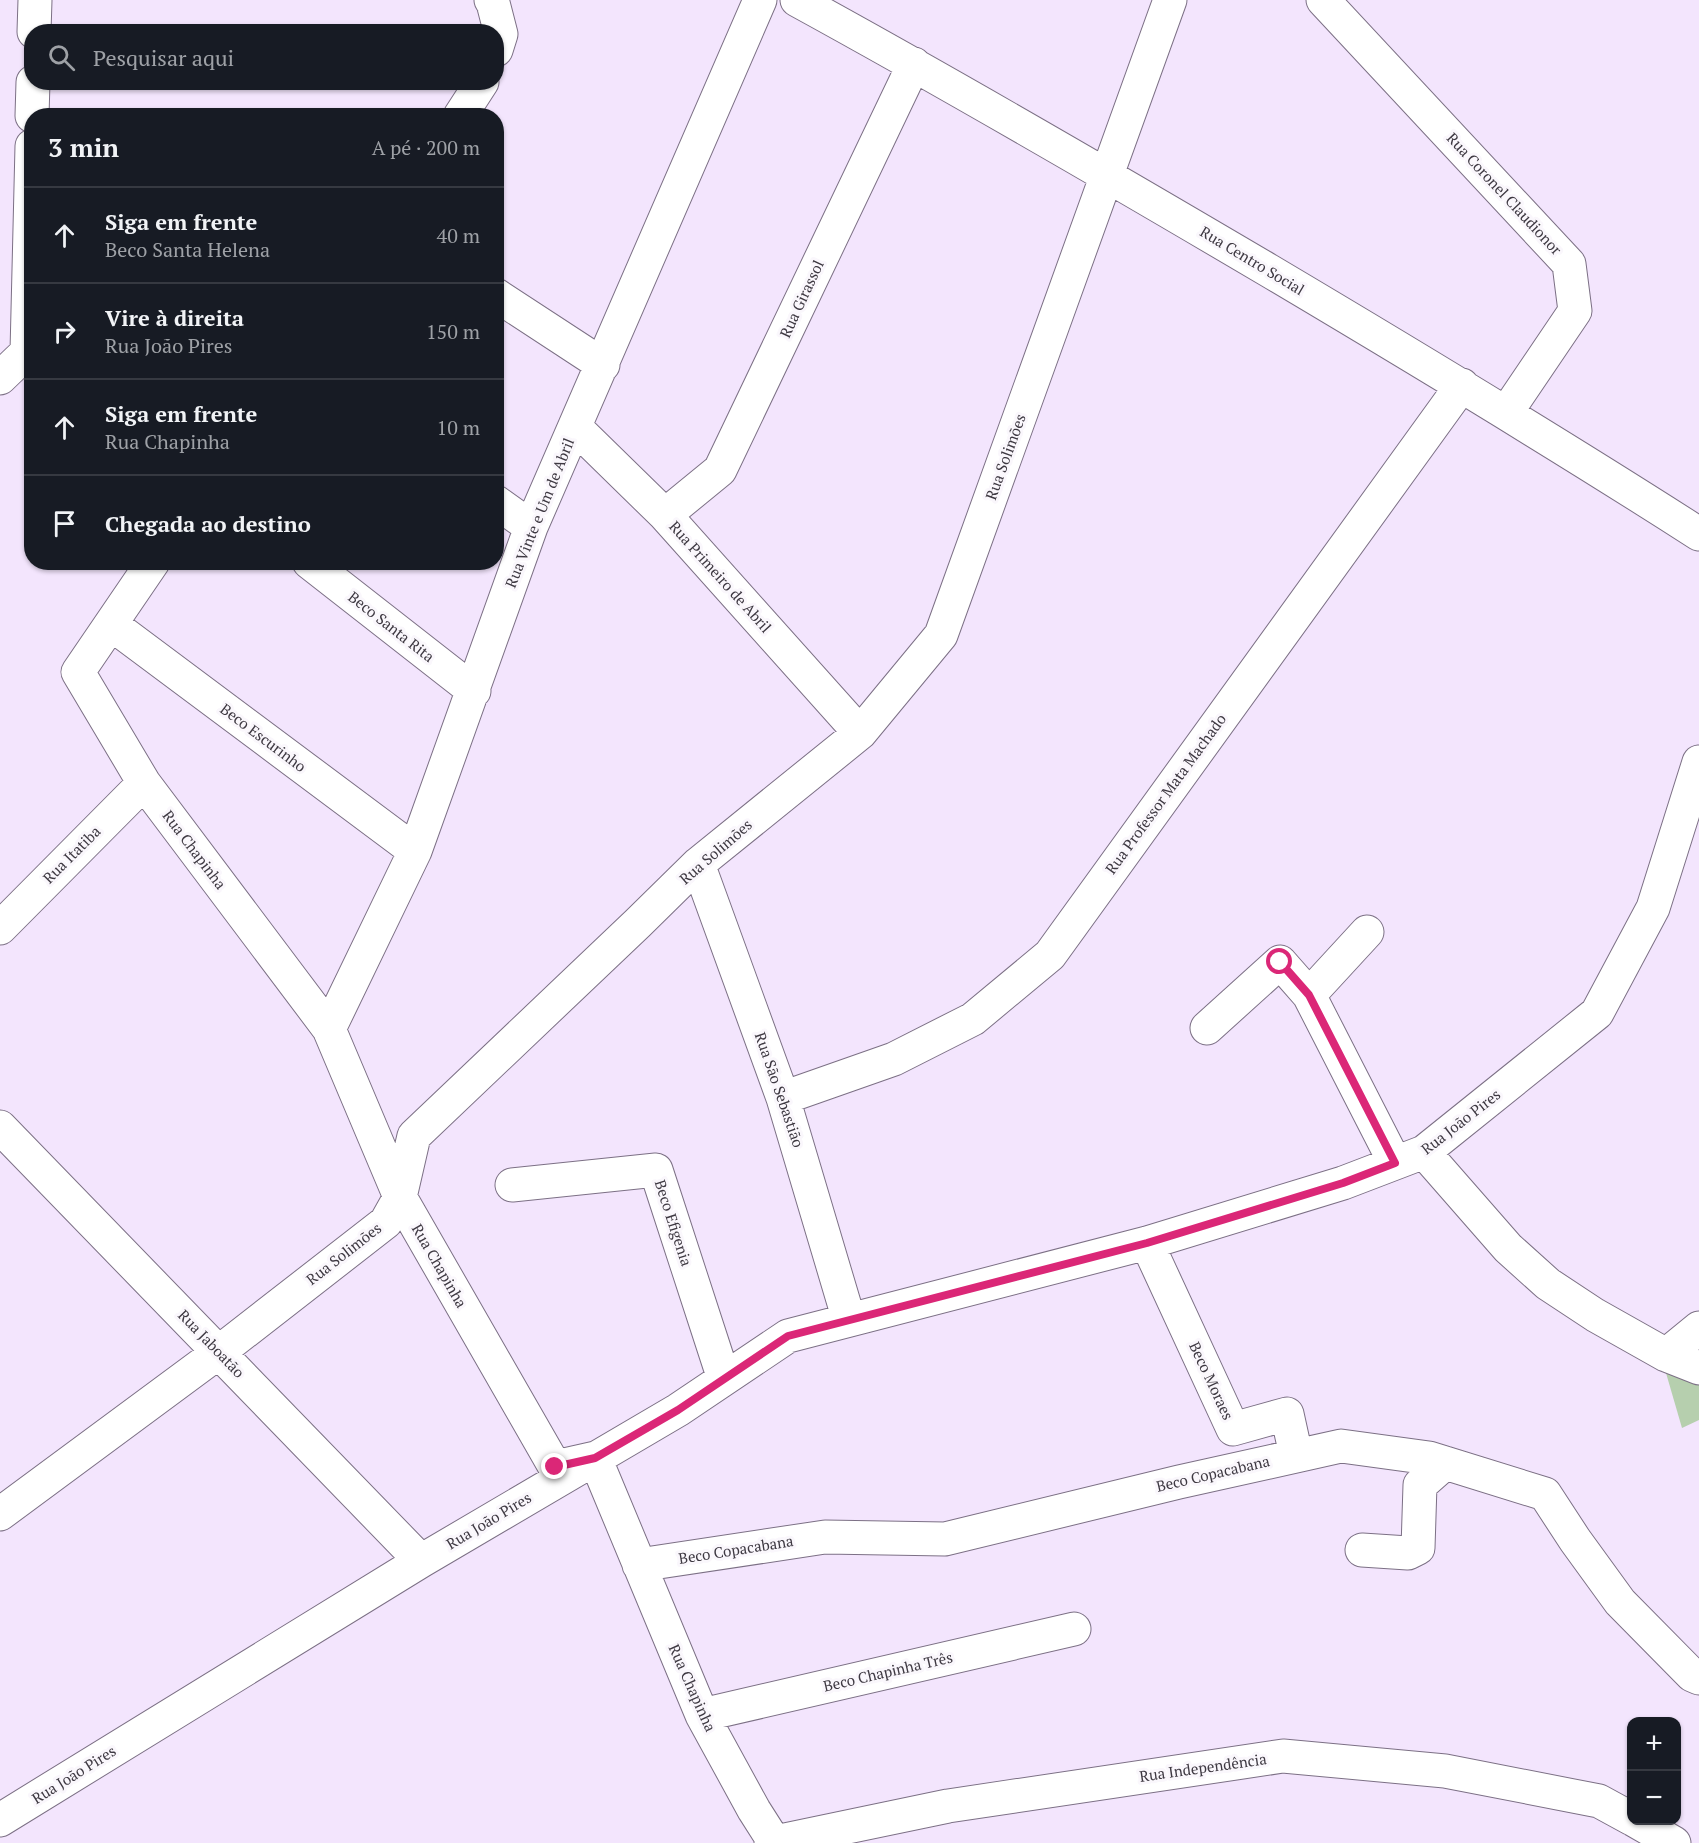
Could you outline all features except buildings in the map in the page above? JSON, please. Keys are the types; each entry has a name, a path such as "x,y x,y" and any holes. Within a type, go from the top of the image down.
{"street":[{"path":"34,24 35,0"},
{"path":"491,0 498,24"},
{"name":"Rua Vinte e Um de Abril","path":"329,1029 415,851 531,527 760,0"},
{"name":"Rua Centro Social","path":"797,0 1107,175 1462,385 1699,534"},
{"name":"Rua Solimões","path":"0,1514 219,1352 386,1222 400,1197 414,1136 698,864 860,733 941,635 1170,0"},
{"name":"Rua Coronel Claudionor","path":"1323,0 1569,264 1575,311 1506,412"},
{"name":"Rua Girassol","path":"665,515 720,470 914,64"},
{"path":"32,108 33,90"},
{"path":"465,108 477,90"},
{"path":"504,301 603,365"},
{"path":"0,378 24,355"},
{"name":"Rua Professor Mata Machado","path":"783,1098 894,1059 973,1020 1050,955 1462,385"},
{"name":"Rua Primeiro de Abril","path":"575,427 665,515 860,733"},
{"path":"504,508 531,527"},
{"path":"111,624 148,570"},
{"name":"Beco Santa Rita","path":"319,570 474,690"},
{"name":"Rua Chapinha","path":"111,624 78,672 144,783 329,1029 400,1197 555,1467 595,1458 702,1716 774,1843"},
{"name":"Beco Escurinho","path":"111,624 415,851"},
{"name":"Rua João Pires","path":"0,1820 421,1561 678,1410 788,1336 1147,1243 1343,1183 1410,1158 1597,1013 1653,908 1699,762"},
{"name":"Rua Itatiba","path":"0,928 144,783"},
{"name":"Rua São Sebastião","path":"698,864 783,1098 849,1320"},
{"path":"1309,995 1367,932"},
{"path":"1207,1028 1280,962 1309,995 1410,1158 1548,1284 1595,1315 1666,1355 1699,1368"},
{"name":"Rua Jaboatão","path":"0,1127 421,1561"},
{"name":"Beco Efigenia","path":"512,1185 656,1170 724,1379"},
{"name":"Beco Moraes","path":"1147,1243 1233,1430 1287,1414 1296,1455"},
{"path":"1666,1355 1699,1328"},
{"name":"Beco Copacabana","path":"639,1565 825,1537 945,1539 1341,1446 1430,1458 1545,1494 1620,1602 1692,1676 1699,1678"},
{"path":"1362,1550 1408,1553 1418,1548 1420,1485 1445,1463"},
{"name":"Beco Chapinha Três","path":"702,1716 1074,1629"},
{"name":"Rua Independência","path":"774,1843 948,1806 1283,1756 1445,1771 1599,1801 1627,1817"},
{"name":"Rua Independência","path":"1642,1825 1674,1843"}],"green space":[{"path":"1666,1373 1699,1382 1699,1420 1682,1428"}],"route":[{"path":"555,1467 595,1458 678,1410 788,1336 1147,1243 1343,1183 1395,1163 1309,995 1280,962"}]}
